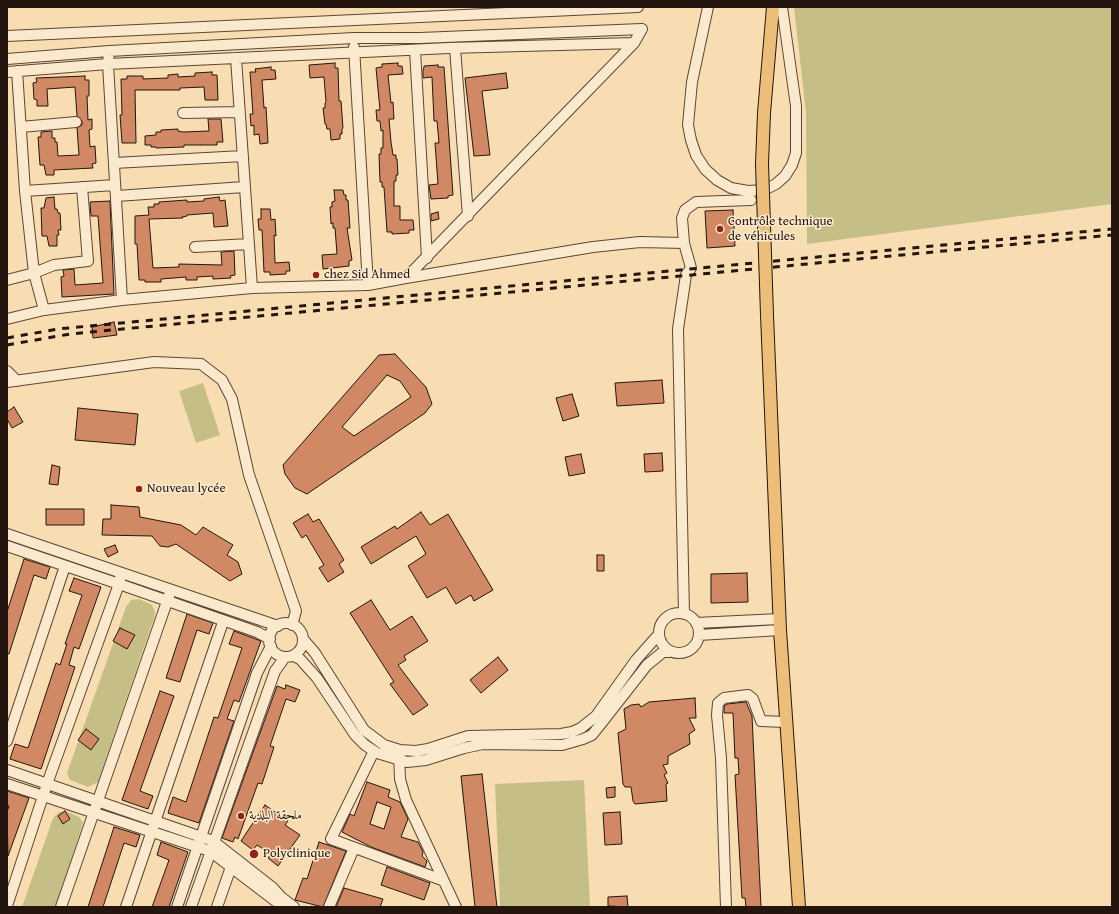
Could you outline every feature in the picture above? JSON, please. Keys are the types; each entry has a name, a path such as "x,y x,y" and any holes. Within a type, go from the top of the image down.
{"main road":[{"path":"773,7 764,113 762,164 780,624 799,907"}],"street":[{"path":"7,36 638,7"},
{"path":"708,7 692,82 688,125 691,140 699,160 705,169 717,180 731,188 748,191 764,190 776,184 785,176 792,165 796,153 796,106 782,7"},
{"path":"44,310 34,273 25,191 21,127 10,72 12,59 109,51 354,38 642,29 634,43 468,216 406,278"},
{"path":"497,47 499,34"},
{"path":"354,38 368,285"},
{"path":"10,72 108,64 236,58 455,48 634,43"},
{"path":"455,48 468,216"},
{"path":"415,50 427,258"},
{"path":"109,51 108,64 122,300"},
{"path":"236,58 252,288"},
{"path":"183,113 239,112"},
{"path":"21,127 76,122"},
{"path":"114,163 243,156"},
{"path":"25,191 115,185"},
{"path":"7,280 34,273 54,265 88,261 82,187"},
{"path":"117,196 244,187"},
{"path":"684,614 678,329 686,275 691,268 684,243 683,214 692,204 751,200"},
{"path":"7,319 44,310 122,300 252,288 368,285 593,247 640,242 684,243"},
{"path":"195,247 249,244"},
{"path":"7,371 12,381 154,362 201,364 222,380 232,399 249,475 296,611 292,625"},
{"path":"7,558 11,535 278,626"},
{"path":"9,547 119,584 223,622 257,632 270,642 276,654 289,656 306,665 317,678 355,734 374,750 399,755 428,749 457,738 479,735 572,732 588,723 596,716 636,660 659,634"},
{"path":"7,741 65,566"},
{"path":"7,906 47,784 119,584 121,573"},
{"path":"61,907 171,590"},
{"path":"670,652 662,644 659,634 660,628 666,617 672,614 684,614 696,623 780,624"},
{"path":"126,907 223,622"},
{"path":"178,907 257,674 270,642 271,634 278,626 282,624 292,625 299,630 303,639 315,653 364,730 407,762 426,760 464,748 483,744 562,745 582,740 592,735 647,665 664,652 683,653 689,651 698,641 699,634 696,623"},
{"path":"699,634 780,624"},
{"path":"191,907 275,672 289,656 301,649 303,639"},
{"path":"726,907 721,758 717,715 718,703 724,698 748,695 753,698 761,721 786,722"},
{"path":"374,750 331,839 442,880"},
{"path":"399,755 400,779 406,800 442,880 456,907"},
{"path":"7,770 201,836 231,867 278,905 294,907"},
{"path":"7,784 198,847 212,846 274,888 281,897 294,907"},
{"path":"47,784 60,801"},
{"path":"329,907 354,848"},
{"path":"217,907 231,867"}],"shaded area":[{"path":"794,7 1112,7 1112,204 807,244 806,113"},
{"path":"203,383 220,435 196,443 179,391"},
{"path":"139,599 152,605 155,612 154,618 98,782 88,787 70,780 67,773 126,607 131,600"},
{"path":"584,780 590,907 500,907 495,784"},
{"path":"66,811 79,817 83,823 56,907 22,907 53,818 59,812"}],"building":[{"path":"335,63 335,68 338,68 339,101 341,101 343,128 342,134 340,134 340,139 331,140 330,129 327,129 325,124 323,108 325,108 326,102 324,77 310,78 309,65"},
{"path":"398,63 398,66 402,66 403,74 388,75 391,103 393,102 394,119 389,119 391,142 393,155 396,155 397,159 398,175 396,175 396,181 394,181 394,206 400,206 400,220 413,220 414,230 409,230 409,233 392,234 392,232 387,232 384,187 382,187 382,182 380,182 379,154 381,154 381,148 383,148 383,130 381,131 380,121 377,121 376,110 380,110 376,68 382,67 382,64"},
{"path":"438,65 438,67 444,67 453,195 448,196 448,198 431,199 429,185 438,184 435,143 439,143 437,121 434,121 432,77 423,78 423,69 424,66"},
{"path":"271,67 271,70 275,70 276,79 262,80 264,108 266,107 268,143 260,144 259,134 254,135 254,125 251,126 250,114 253,114 250,72 256,72 255,69"},
{"path":"212,72 212,75 217,75 218,100 205,100 204,87 180,88 180,90 135,90 136,143 122,143 120,115 122,115 121,79 127,79 127,76 143,76 143,79 168,78 168,75 178,74 178,77 195,76 195,73"},
{"path":"506,73 508,88 482,91 490,155 474,156 465,78"},
{"path":"85,76 85,80 89,80 89,96 87,96 88,120 92,119 92,129 89,130 90,147 95,146 96,163 92,164 93,168 54,170 54,175 46,175 44,165 40,165 38,137 41,137 41,132 52,131 52,138 55,138 55,142 57,142 58,156 79,155 77,128 82,125 82,121 77,116 75,87 47,89 48,106 37,106 37,100 34,99 33,83 37,82 36,78"},
{"path":"208,119 221,119 223,142 217,142 217,145 184,145 184,147 156,148 151,147 151,145 145,145 145,136 156,135 156,132 161,132 161,130 178,129 178,131 183,132 209,131"},
{"path":"334,190 343,190 344,195 346,195 346,200 348,200 350,228 347,228 352,260 349,261 349,266 323,269 322,255 337,254 335,228 333,228 333,223 331,224 330,207 332,207 332,202 335,201"},
{"path":"54,197 55,209 57,209 58,213 60,213 61,230 58,230 59,235 57,235 57,246 49,246 47,236 42,236 41,208 44,208 46,198"},
{"path":"219,197 220,201 225,200 228,226 214,227 213,213 187,215 182,217 183,218 149,219 153,268 179,267 179,264 222,265 221,252 234,251 235,275 230,276 231,278 213,279 213,276 197,277 197,280 186,280 186,277 161,279 161,282 145,282 145,280 139,280 137,244 135,244 135,216 149,215 148,207 154,207 154,204 159,204 159,202 187,200 187,202 204,201 204,199"},
{"path":"110,201 114,294 62,297 61,277 64,276 63,270 74,269 75,285 103,283 98,216 91,216 90,202"},
{"path":"261,209 270,209 271,220 275,219 275,263 289,262 290,271 286,271 286,274 270,275 270,272 264,272 262,230 259,230 258,219 261,219"},
{"name":"Contrôle technique de véhicules","path":"733,210 735,246 707,248 705,211"},
{"path":"438,212 439,219 431,221 431,214"},
{"path":"114,322 117,335 93,338 92,327"},
{"path":"395,354 426,387 432,404 425,413 307,494 295,488 285,474 283,465 379,355","holes":["387,375 400,381 411,397 354,436 342,427"]},
{"path":"662,380 664,403 617,406 615,383"},
{"path":"572,394 579,416 563,421 556,398"},
{"path":"14,407 23,422 12,428 7,419 7,412"},
{"path":"78,408 138,414 135,445 75,440"},
{"path":"662,453 663,471 645,472 644,454"},
{"path":"581,454 585,473 569,476 565,457"},
{"path":"52,465 60,467 58,485 49,484"},
{"path":"111,505 139,507 140,517 181,525 196,535 203,527 233,545 227,555 238,562 242,574 230,581 176,544 168,547 160,546 152,536 102,535 103,519 111,519"},
{"path":"46,509 84,509 84,525 46,525"},
{"path":"421,512 430,525 448,514 493,590 474,601 471,595 456,604 446,587 427,598 408,566 426,554 416,536 371,564 361,547 395,526 397,529"},
{"path":"308,514 313,522 319,519 344,560 339,564 344,572 328,582 319,568 324,565 306,535 302,538 293,523"},
{"path":"115,545 118,552 108,557 104,549"},
{"path":"597,555 604,555 604,571 597,571"},
{"path":"24,559 50,567 46,579 34,575 9,654 7,654 7,612"},
{"path":"747,573 748,602 711,603 711,574"},
{"path":"74,578 101,587 79,649 74,647 69,665 75,667 41,769 10,759 15,744 28,748 56,663 60,665 67,644 65,644 82,595 69,591"},
{"path":"371,600 390,630 412,616 428,641 404,656 406,660 398,665 428,705 413,715 390,684 394,682 350,613"},
{"path":"187,614 213,623 209,634 197,630 180,682 166,678"},
{"path":"120,628 135,635 127,649 113,641"},
{"path":"234,631 261,641 239,702 234,700 227,719 234,721 199,823 168,813 173,797 186,802 214,717 218,718 242,648 229,644"},
{"path":"498,657 508,670 481,693 470,680"},
{"path":"286,685 300,690 295,702 286,699 270,746 274,747 262,784 258,783 238,839 235,837 233,842 222,838 277,686 285,689"},
{"path":"160,691 174,696 140,791 153,796 148,809 122,800"},
{"path":"695,698 696,718 689,718 695,730 689,734 690,744 668,756 668,764 663,765 667,773 664,775 668,783 666,784 667,801 635,804 633,801 631,787 625,787 623,784 618,733 626,729 624,709 631,705 639,704 641,707 649,702"},
{"path":"746,702 752,716 761,907 746,907 745,898 742,898 735,775 739,774 738,758 735,758 733,713 724,713 724,706 727,704"},
{"path":"86,729 99,739 91,750 78,740"},
{"path":"482,774 497,907 475,907 461,776"},
{"path":"367,782 390,790 388,797 400,802 408,819 401,837 418,842 423,852 422,856 427,861 425,867 371,847 342,832 350,814 354,816","holes":["377,802 391,807 384,829 370,824"]},
{"path":"615,787 615,797 607,798 606,788"},
{"path":"7,791 29,798 8,856 7,812 9,806 7,805"},
{"path":"265,805 288,821 285,825 300,835 278,866 268,858 271,854 257,845 253,850 241,841"},
{"path":"65,811 70,819 63,824 58,816"},
{"path":"620,812 622,844 605,845 603,813"},
{"path":"114,827 140,835 136,847 124,843 103,907 88,907"},
{"path":"161,842 188,852 169,907 152,907 169,860 157,855"},
{"path":"319,842 346,851 323,907 295,900 303,878 307,879"},
{"path":"387,867 430,883 424,900 381,885"},
{"path":"344,888 383,899 380,907 336,907"},
{"path":"627,896 628,907 608,906 608,897"}],"railway":[{"path":"7,338 58,329 1112,229"},
{"path":"7,345 70,334 1112,235"}],"place":[{"name":"Contrôle technique de véhicules","path":"720,229"},
{"name":"chez Sid Ahmed","path":"316,275"},
{"name":"Nouveau lycée","path":"139,489"},
{"name":"ملحقة البلدية","path":"241,816"},
{"name":"Polyclinique","path":"254,854"}]}
